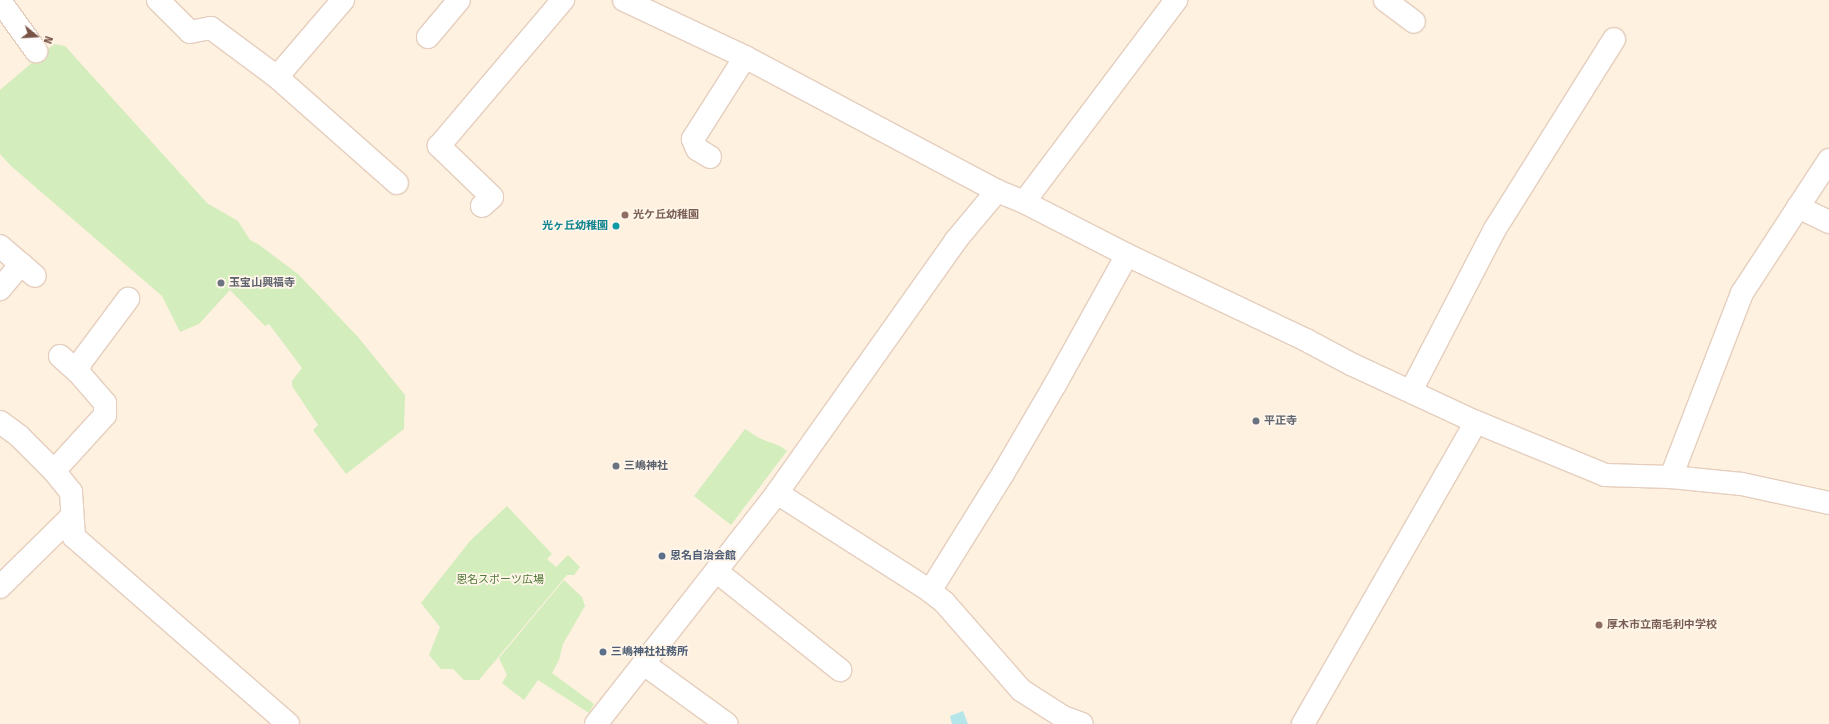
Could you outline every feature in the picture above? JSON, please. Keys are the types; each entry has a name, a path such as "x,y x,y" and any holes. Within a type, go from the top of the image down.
{"street":[{"path":"0,0 36,51"},
{"path":"158,0 190,32 211,28 277,77 397,183"},
{"path":"277,77 343,0"},
{"path":"428,37 459,0"},
{"path":"482,206 492,196 439,146 563,0"},
{"path":"624,0 745,57 997,191 1024,202 1127,255 1306,340 1351,364 1476,422 1605,474 1671,477 1742,484 1829,503"},
{"path":"1024,202 1176,0"},
{"path":"1385,0 1414,22"},
{"path":"1411,391 1495,229 1614,39"},
{"path":"710,157 697,149 693,139 745,57"},
{"path":"1671,477 1742,292 1829,160"},
{"path":"596,724 777,494 956,240 997,191"},
{"path":"1798,207 1829,222"},
{"path":"0,246 28,270 0,289"},
{"path":"930,591 1048,397 1127,255"},
{"path":"78,372 81,362 128,299"},
{"path":"54,471 105,415 105,403 78,372 60,356"},
{"path":"0,422 19,436 54,471 71,492 74,536 288,724"},
{"path":"1303,724 1476,422"},
{"path":"777,494 930,591 944,602 1021,690 1062,718 1082,724"},
{"path":"0,587 72,516"},
{"path":"716,571 840,670"},
{"path":"644,664 727,724"}],"green space":[{"path":"54,44 65,46 207,203 238,221 250,240 258,244 298,274 358,337 405,395 404,429 346,474 313,430 318,425 292,386 292,381 302,368 269,324 265,326 230,290 199,324 180,332 162,296 11,166 0,154 0,90"},
{"path":"745,429 759,438 780,446 787,451 731,525 694,496"},
{"name":"恩名スポーツ広場","path":"507,506 552,554 547,559 556,567 568,555 580,567 574,575 567,575 479,680 464,680 453,669 441,669 429,655 440,627 421,603 470,541"},
{"path":"564,580 582,597 585,606 563,644 559,660 552,673 594,704 589,713 538,680 524,700 502,683 507,675 499,658"}],"water":[{"path":"963,711 968,724 952,724 950,716"}],"place":[{"name":"光ケ丘幼稚園","path":"625,215"},
{"name":"光ヶ丘幼稚園","path":"616,226"},
{"name":"玉宝山興福寺","path":"221,283"},
{"name":"平正寺","path":"1256,421"},
{"name":"三嶋神社","path":"616,466"},
{"name":"恩名自治会館","path":"662,556"},
{"name":"厚木市立南毛利中学校","path":"1599,625"},
{"name":"三嶋神社社務所","path":"603,652"}]}
